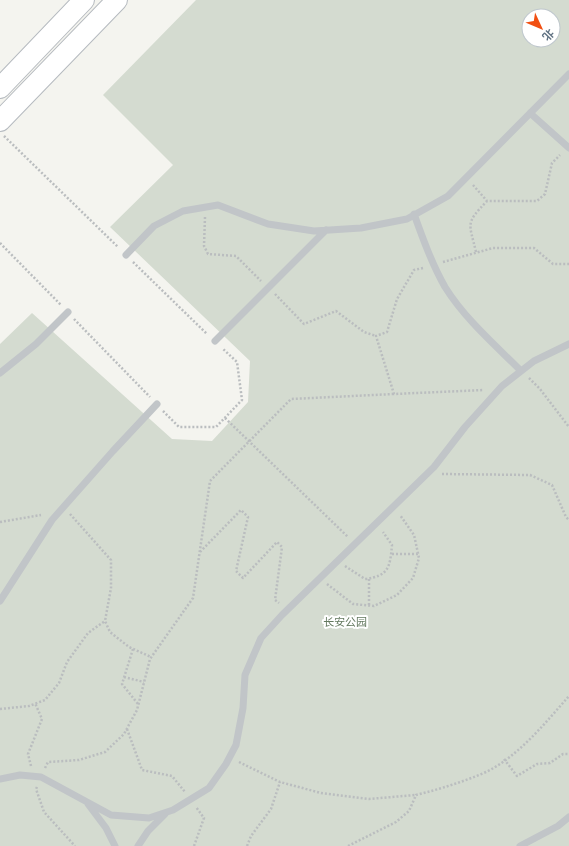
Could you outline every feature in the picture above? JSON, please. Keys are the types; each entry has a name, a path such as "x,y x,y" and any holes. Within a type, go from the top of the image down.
{"main road":[{"path":"0,88 84,0"},
{"path":"0,121 116,0"}],"lane":[{"path":"126,254 154,226 183,211 218,205 268,224 314,230 361,228 406,218 448,196 569,74"},
{"path":"530,113 568,148"},
{"path":"414,214 434,264 446,288 475,325 521,371"},
{"path":"215,341 326,230"},
{"path":"0,373 36,344 68,312"},
{"path":"0,779 20,775 41,777 111,815 149,818 166,812 190,800 209,788 230,757 237,738 243,708 245,674 261,638 338,560 427,474 465,427 498,390 534,361 569,344"},
{"path":"0,601 62,510 157,404"},
{"path":"86,801 106,828 115,846"},
{"path":"138,846 148,831 166,812"},
{"path":"520,846 558,826 569,817"}],"path":[{"path":"0,132 237,362 242,400 216,427 179,427 0,243"},
{"path":"476,252 470,226 472,217 487,201 536,201 544,194 552,163 568,148"},
{"path":"466,177 487,201"},
{"path":"394,394 376,336 387,332 397,299 414,270 493,248 534,248 553,264 569,264"},
{"path":"521,371 540,389 569,427"},
{"path":"75,846 44,812 36,789 48,762 79,760 105,752 124,734 138,704 151,657 193,598 210,481 291,399 498,390"},
{"path":"225,418 356,544"},
{"path":"427,474 530,475 552,485 566,517 569,520"},
{"path":"320,578 353,604 374,606 398,595 414,578 419,558 414,535 394,507"},
{"path":"0,522 62,510 111,560 111,588 105,621 110,632 133,649 151,657"},
{"path":"199,553 241,510 248,517 236,572 243,578 277,542 282,548 274,600 288,610"},
{"path":"338,560 352,572 365,580 378,577 390,565 392,545 376,523"},
{"path":"392,554 418,554"},
{"path":"368,579 369,606"},
{"path":"0,709 29,706 45,700 59,683 67,662 88,633 105,621"},
{"path":"133,649 122,684 138,704"},
{"path":"124,677 144,682"},
{"path":"230,757 280,782 321,793 369,799 416,795 449,787 487,771 538,731 569,696"},
{"path":"33,776 28,754 42,719 35,703"},
{"path":"127,728 142,770 172,776 204,818 194,846"},
{"path":"504,759 517,776 537,764 550,762 563,754 569,754"},
{"path":"247,846 251,836 271,809 280,782"},
{"path":"348,846 396,822 409,811 416,795"}],"green space":[{"name":"长安公园","path":"196,0 569,0 569,846 0,846 0,344 32,313 172,439 212,441 248,402 250,361 110,227 173,165 103,95"}]}
